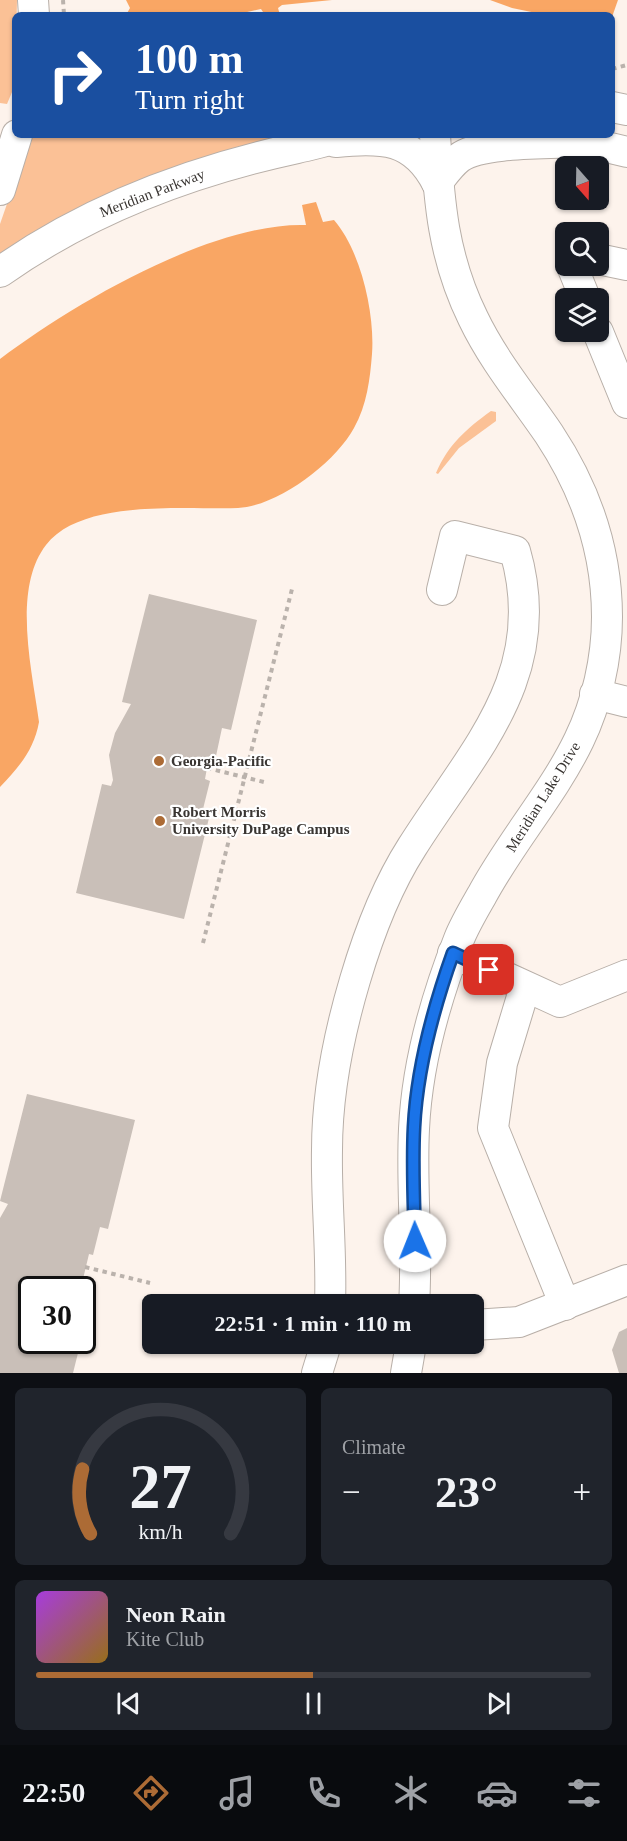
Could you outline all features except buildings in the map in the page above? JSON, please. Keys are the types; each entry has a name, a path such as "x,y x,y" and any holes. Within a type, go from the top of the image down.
{"street":[{"path":"0,190 16,138"},
{"name":"Meridian Parkway","path":"0,272 35,248 98,213 167,185 236,161 342,138"},
{"name":"Meridian Lake Drive","path":"414,1294 413,1151 417,1090 430,1024 453,953 487,886 579,739 595,694 605,647 607,600 605,573 595,527 581,489 565,459 485,342 465,301 450,260 441,225 435,138"},
{"path":"437,183 460,156 496,145 571,138 627,152"},
{"name":"Meridian Parkway","path":"317,144 352,140 395,143 421,157 437,183"},
{"path":"609,261 627,265"},
{"path":"602,342 627,403"},
{"path":"330,1294 327,1149 341,1031 355,978 379,916 411,848 503,706 518,667 523,637 523,590 515,550 455,536 442,590"},
{"path":"595,694 627,702"},
{"path":"453,953 560,1002 627,975"},
{"path":"525,987 502,1063 493,1128 565,1305"},
{"path":"484,1324 519,1322 627,1280"},
{"path":"317,1373 323,1354"},
{"path":"406,1373 409,1354"}],"path":[{"path":"203,943 291,589"},
{"path":"207,768 268,783"},
{"path":"85,1268 150,1283"}],"shaded area":[{"path":"0,0 17,0 17,12 12,12 12,92 7,104 0,103"},
{"path":"126,0 332,0 282,5 278,8 279,12 263,12 261,9 248,12 128,12 130,8"},
{"path":"490,0 618,0 614,12 531,12"},
{"path":"30,138 298,138 0,260 0,224"},
{"path":"316,202 323,222 334,220 352,248 359,265 368,302 372,338 370,373 365,401 354,428 333,455 319,468 304,480 270,500 238,508 164,508 109,513 84,520 62,530 46,545 36,563 27,607 29,655 39,722 37,732 25,757 0,787 0,359 66,314 105,291 188,251 229,237 269,228 306,225 302,205"},
{"path":"491,411 496,412 496,421 459,448 438,474 436,473 446,454 459,438"}],"place":[{"name":"Georgia-Pacific","path":"159,761"},
{"name":"Robert Morris University DuPage Campus","path":"160,821"}],"route":[{"path":"415,1241 414,1125 422,1057 430,1024 453,953 489,970"}]}
